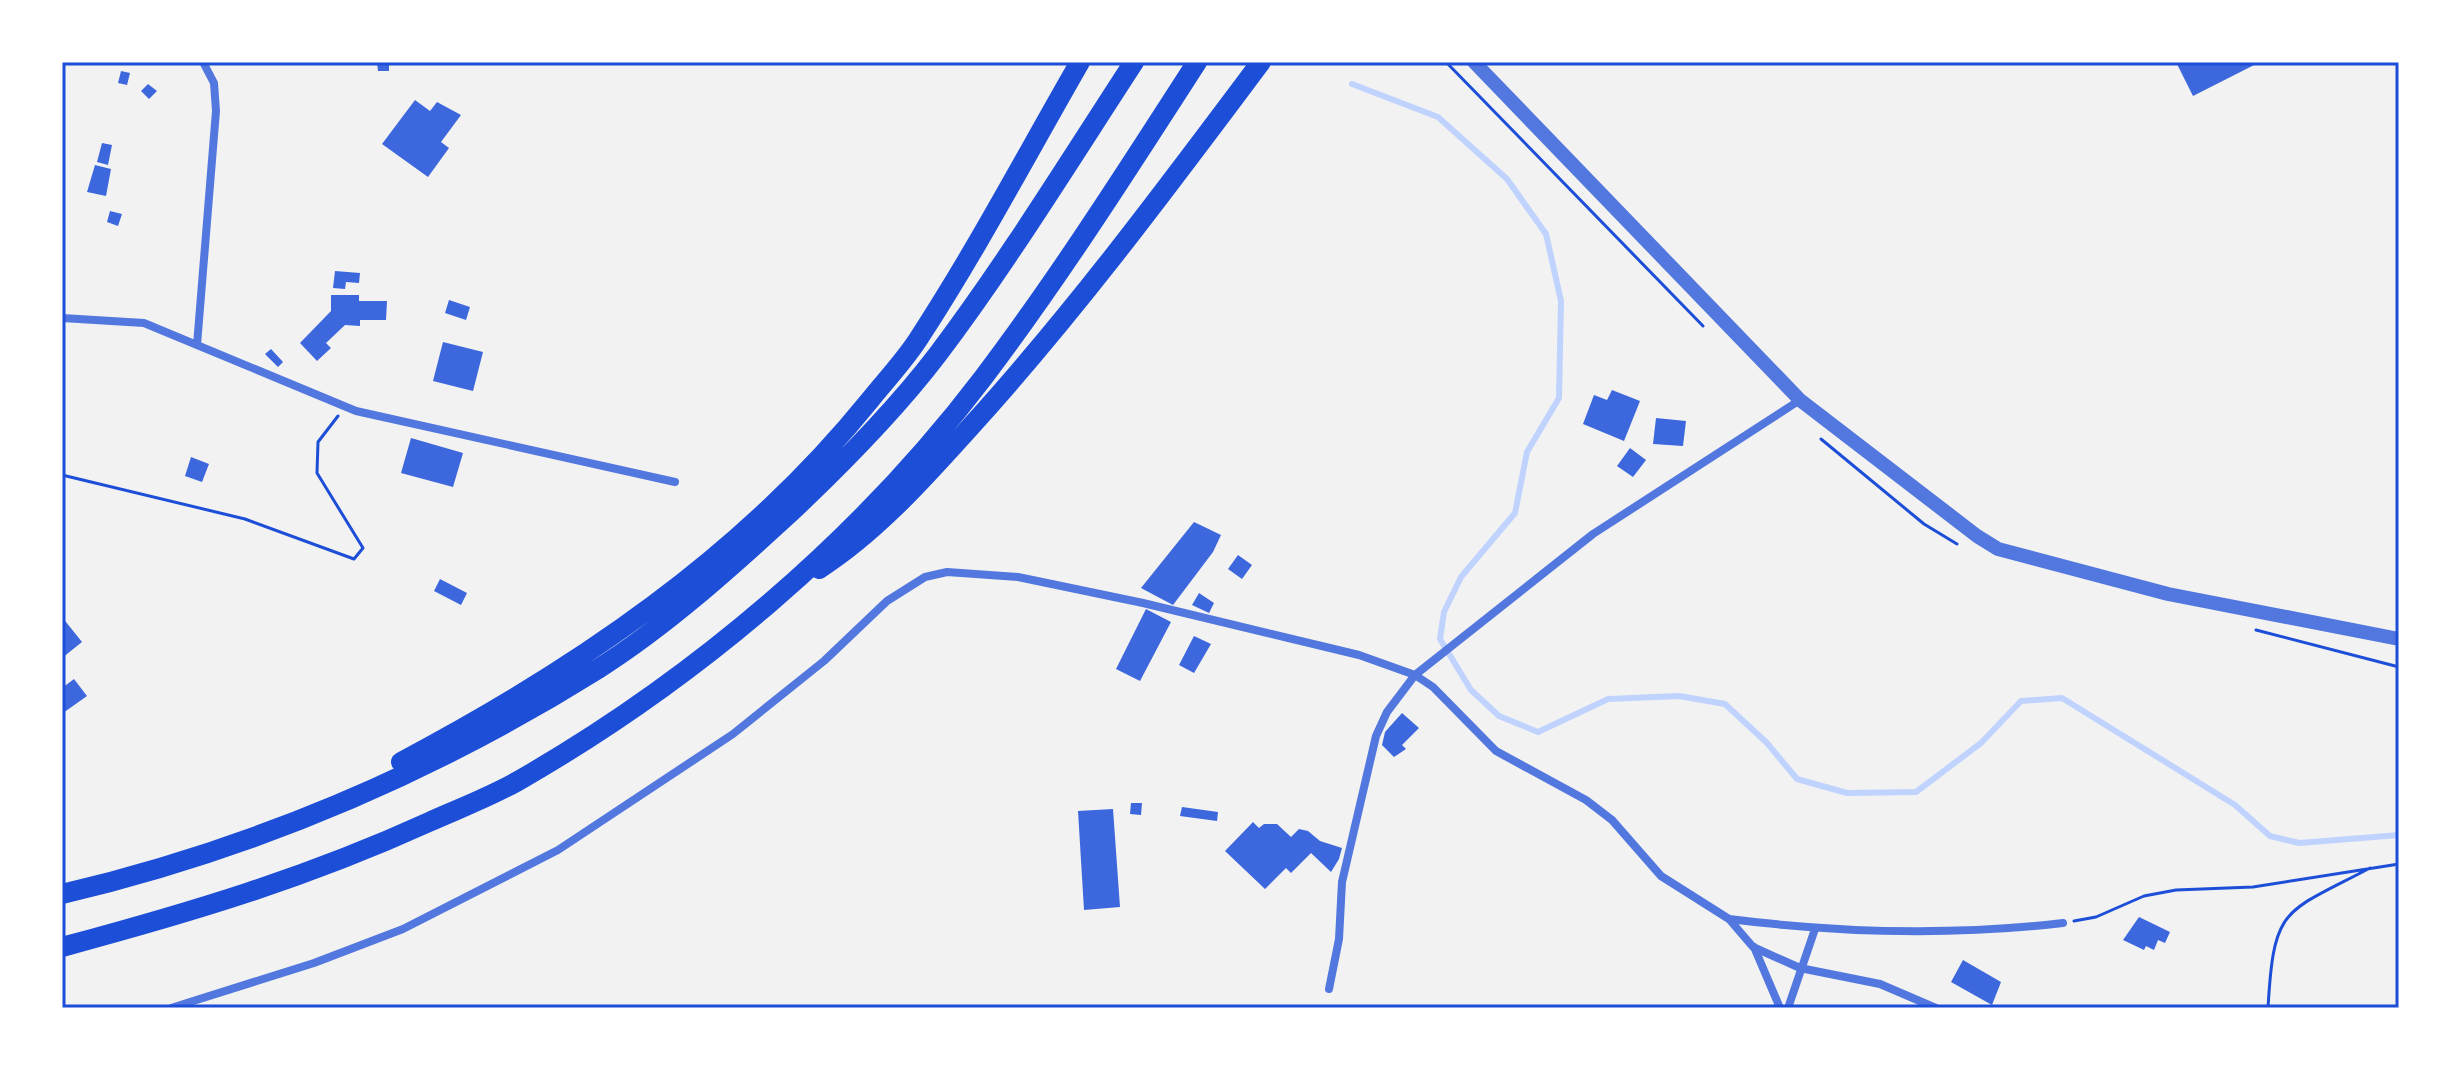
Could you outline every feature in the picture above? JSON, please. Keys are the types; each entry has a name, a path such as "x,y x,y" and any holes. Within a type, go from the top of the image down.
{"highway":[{"path":"131,878 360,783 464,729 594,650 710,563 824,456 918,340 1080,62"},
{"path":"62,894 131,878 245,843 363,796 480,738 600,667 722,576 836,470 936,356 1134,62"},
{"path":"62,947 214,906 296,878 515,783 660,692 785,591 880,498 981,381 1065,265 1197,62"},
{"path":"785,591 843,554 925,477 1001,394 1101,276 1261,62"}],"street":[{"path":"197,345 216,111 214,83 203,62"},
{"path":"1474,62 1800,400 1998,549 2168,594 2399,639"},
{"path":"62,318 144,323 345,407 675,482"},
{"path":"1329,989 1339,939 1342,882 1376,736 1387,712 1415,675 1628,509 1800,400"},
{"path":"171,1008 314,963 403,929 558,850 733,734 824,661 887,601 925,577 947,572 1018,577 1063,586 1359,655 1415,675 1433,687 1483,741 1586,800 1612,820 1661,876 1729,919 1753,947 1780,1008"},
{"path":"1729,919 1815,929 1896,933 2014,929 2063,923"},
{"path":"1788,1008 1815,929"},
{"path":"1753,947 1800,968 1880,984 1936,1008"}],"path":[{"path":"1446,62 1709,331"},
{"path":"62,475 245,519 354,559 363,548 317,473 318,442 345,407"},
{"path":"1819,437 1924,524 1960,545"},
{"path":"2245,627 2399,667"},
{"path":"2063,923 2096,917 2144,896 2176,890 2253,887 2399,864"},
{"path":"2268,1008 2272,949 2282,921 2304,903 2373,867"}],"building":[{"path":"377,62 389,62 389,71 378,71"},
{"path":"2176,62 2260,62 2193,96"},
{"path":"121,71 130,73 127,85 118,83"},
{"path":"148,84 157,91 149,99 141,91"},
{"path":"415,100 430,111 437,102 461,115 441,142 449,148 428,177 382,144"},
{"path":"102,143 112,145 108,165 97,162"},
{"path":"95,165 111,169 106,196 87,192"},
{"path":"110,211 122,214 118,226 107,222"},
{"path":"335,271 360,273 359,283 346,282 345,289 333,288"},
{"path":"331,295 359,295 359,301 387,301 386,320 360,320 360,326 345,325 326,343 331,348 317,361 300,343 331,311"},
{"path":"449,300 470,307 466,320 445,313"},
{"path":"443,342 483,352 473,391 433,381"},
{"path":"271,349 283,362 278,367 265,354"},
{"path":"1612,390 1640,401 1624,441 1583,424 1594,395 1607,400"},
{"path":"1656,418 1686,421 1683,446 1653,444"},
{"path":"411,438 463,453 453,487 401,473"},
{"path":"1630,448 1646,460 1633,477 1617,466"},
{"path":"191,457 209,464 202,482 185,476"},
{"path":"1194,522 1221,535 1213,552 1173,605 1141,588"},
{"path":"1238,555 1252,565 1242,579 1228,569"},
{"path":"440,579 467,593 461,605 434,591"},
{"path":"1199,593 1214,603 1209,613 1192,605"},
{"path":"1146,609 1171,622 1140,681 1116,669"},
{"path":"62,617 82,642 62,658"},
{"path":"1194,636 1211,644 1194,673 1179,665"},
{"path":"74,679 87,696 63,713 62,688"},
{"path":"1402,713 1419,728 1402,745 1406,749 1394,757 1382,745 1385,732"},
{"path":"1131,803 1142,803 1141,815 1130,814"},
{"path":"1182,807 1218,812 1217,821 1180,816"},
{"path":"1113,809 1120,907 1084,910 1078,811"},
{"path":"1253,822 1259,828 1264,824 1277,824 1291,837 1299,829 1308,831 1320,841 1342,848 1339,859 1331,872 1311,853 1291,873 1286,868 1265,889 1225,851"},
{"path":"2139,917 2170,932 2165,943 2158,940 2154,950 2146,946 2144,950 2123,940"},
{"path":"1963,960 2001,982 1992,1005 1951,982"}],"waterway":[{"path":"1352,84 1438,117 1507,179 1546,234 1561,301 1559,398 1527,452 1515,513 1461,577 1444,612 1440,639 1471,690 1499,716 1538,732 1608,699 1679,696 1725,704 1767,743 1797,779 1847,793 1916,792 1981,743 2021,701 2062,698 2235,805 2270,836 2299,843 2399,835"}]}
